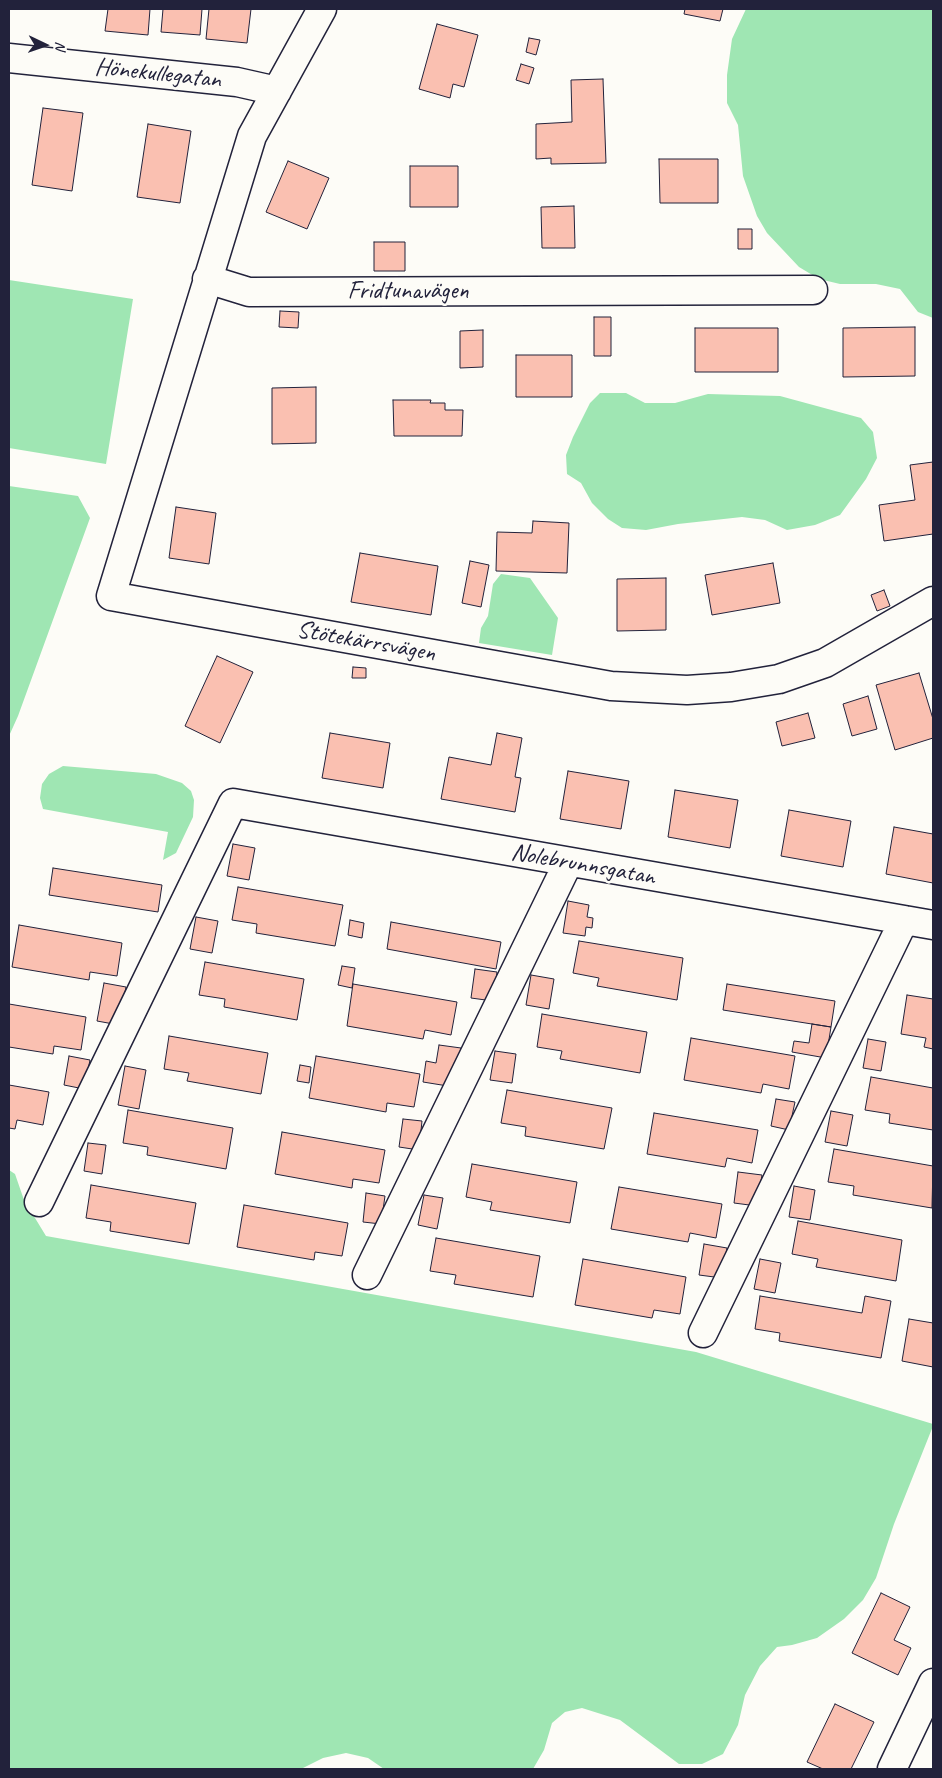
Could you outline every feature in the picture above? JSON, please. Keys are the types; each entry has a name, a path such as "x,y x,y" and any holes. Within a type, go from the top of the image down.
{"street":[{"path":"207,279 252,136 322,9"},
{"name":"Hönekullegatan","path":"9,58 237,82 277,91"},
{"name":"Fridtunavägen","path":"207,279 249,292 813,290"},
{"name":"Stötekärrsvägen","path":"207,279 111,596 612,686 687,690 731,687 779,679 824,663 933,600"},
{"name":"Nolebrunnsgatan","path":"39,1202 233,803 568,863 933,925"},
{"path":"367,1275 568,863"},
{"path":"703,1333 904,920"},
{"path":"897,1760 933,1683"}],"green space":[{"path":"746,9 933,9 933,318 918,312 900,289 876,284 840,284 819,279 799,267 767,233 757,216 743,176 738,125 727,103 727,75 732,39"},
{"path":"9,280 133,299 106,464 9,448"},
{"path":"600,393 626,393 645,403 675,403 708,394 780,396 861,418 873,432 877,458 866,479 840,515 815,525 787,530 765,520 742,517 678,524 646,530 622,528 608,519 592,503 581,483 567,474 566,455 573,437 590,403"},
{"path":"9,486 78,496 90,518 9,736"},
{"path":"501,574 530,578 558,618 552,655 479,643 481,628 488,616 493,584"},
{"path":"63,766 156,774 182,783 191,791 194,800 193,817 176,853 163,860 168,832 43,809 40,798 42,784 49,774"},
{"path":"9,1170 15,1174 24,1200 46,1236 696,1352 933,1424 933,1426 894,1524 876,1578 863,1600 844,1619 817,1638 777,1647 760,1666 745,1695 738,1725 723,1754 702,1764 679,1764 620,1720 582,1708 565,1712 552,1723 544,1750 533,1769 384,1769 368,1758 346,1753 323,1758 301,1769 9,1769"}],"building":[{"path":"108,9 150,9 148,35 105,31"},
{"path":"163,9 202,9 200,35 161,32"},
{"path":"209,9 251,9 247,43 206,39"},
{"path":"685,9 723,9 720,21 684,14"},
{"path":"437,24 478,35 464,87 453,84 450,98 419,89"},
{"path":"529,38 540,40 536,55 526,52"},
{"path":"521,64 534,68 529,84 516,80"},
{"path":"603,79 606,163 551,164 551,158 536,159 536,124 572,122 571,80"},
{"path":"43,108 83,113 72,191 32,185"},
{"path":"148,124 191,131 180,203 137,197"},
{"path":"659,159 718,159 718,203 660,203"},
{"path":"288,161 329,178 307,229 266,212"},
{"path":"410,166 458,166 458,207 410,207"},
{"path":"574,206 575,248 542,248 541,207"},
{"path":"738,229 752,229 752,249 738,249"},
{"path":"374,242 405,242 405,271 374,271"},
{"path":"280,311 299,312 298,328 279,327"},
{"path":"594,317 611,317 611,356 594,356"},
{"path":"915,327 915,376 843,377 843,328"},
{"path":"695,328 778,328 778,372 695,372"},
{"path":"483,330 483,367 460,368 460,331"},
{"path":"516,355 572,355 572,397 516,397"},
{"path":"316,387 316,443 272,444 272,388"},
{"path":"393,400 431,400 430,403 445,403 445,410 463,410 462,436 394,436"},
{"path":"933,462 933,534 884,541 879,505 915,500 910,465"},
{"path":"176,507 216,513 209,564 169,558"},
{"path":"533,521 569,523 567,573 496,571 497,532 532,533"},
{"path":"360,553 438,566 431,615 351,602"},
{"path":"470,561 489,565 481,607 462,603"},
{"path":"773,563 780,603 712,615 705,575"},
{"path":"666,578 666,630 617,631 617,579"},
{"path":"884,590 890,606 877,611 871,595"},
{"path":"217,656 253,672 220,743 185,726"},
{"path":"353,667 366,668 366,678 352,678"},
{"path":"919,673 933,719 933,738 895,750 876,685"},
{"path":"868,696 877,729 852,736 843,704"},
{"path":"808,713 815,738 782,746 776,722"},
{"path":"330,733 390,743 383,788 322,778"},
{"path":"497,733 522,738 515,777 521,778 515,812 441,799 449,757 491,765"},
{"path":"568,771 629,781 621,829 560,819"},
{"path":"675,790 738,800 730,848 668,837"},
{"path":"789,810 851,821 843,867 781,856"},
{"path":"894,827 933,834 933,883 886,874"},
{"path":"233,844 255,848 249,880 227,876"},
{"path":"53,868 162,885 158,912 49,895"},
{"path":"238,887 343,905 335,946 256,933 257,924 232,920"},
{"path":"568,901 589,905 587,917 593,918 592,928 586,927 585,936 563,933"},
{"path":"196,917 218,921 212,953 190,949"},
{"path":"350,920 364,923 362,938 348,935"},
{"path":"391,922 501,942 496,969 387,949"},
{"path":"19,925 122,943 117,976 90,972 89,980 12,967"},
{"path":"579,941 683,958 677,1000 597,986 599,978 573,973"},
{"path":"205,962 304,979 297,1020 224,1007 225,999 199,995"},
{"path":"342,966 355,968 352,988 338,985"},
{"path":"475,969 497,972 493,1001 471,998"},
{"path":"531,975 554,979 549,1009 526,1005"},
{"path":"104,983 126,987 119,1025 97,1021"},
{"path":"353,984 457,1002 451,1035 425,1030 423,1039 347,1026"},
{"path":"727,984 835,1001 831,1027 723,1010"},
{"path":"907,995 933,999 933,1049 924,1047 926,1038 901,1034"},
{"path":"9,1004 86,1017 81,1050 54,1046 53,1054 9,1047"},
{"path":"542,1014 647,1032 640,1073 560,1059 562,1051 537,1047"},
{"path":"812,1024 831,1027 826,1058 792,1052 794,1041 809,1043"},
{"path":"169,1036 268,1053 261,1094 187,1081 189,1073 164,1069"},
{"path":"691,1038 795,1056 789,1089 763,1084 761,1093 684,1080"},
{"path":"868,1039 886,1042 881,1071 863,1068"},
{"path":"439,1045 461,1048 454,1087 423,1082 426,1061 436,1063"},
{"path":"495,1051 516,1054 512,1083 490,1080"},
{"path":"69,1056 90,1060 84,1089 64,1085"},
{"path":"316,1056 420,1074 414,1107 387,1103 386,1112 309,1098"},
{"path":"300,1065 311,1067 309,1083 297,1081"},
{"path":"125,1066 146,1070 139,1109 118,1105"},
{"path":"871,1077 933,1088 933,1130 889,1123 890,1114 865,1110"},
{"path":"9,1085 49,1092 43,1125 17,1120 15,1129 9,1128"},
{"path":"507,1090 612,1108 604,1149 525,1136 526,1127 501,1123"},
{"path":"776,1099 795,1102 789,1130 771,1126"},
{"path":"128,1110 233,1128 226,1169 147,1155 148,1147 123,1143"},
{"path":"831,1111 853,1115 847,1146 825,1142"},
{"path":"654,1113 758,1130 752,1163 727,1158 725,1167 647,1154"},
{"path":"403,1119 422,1121 419,1150 399,1147"},
{"path":"282,1132 385,1150 379,1183 353,1179 352,1188 275,1174"},
{"path":"88,1143 106,1145 102,1174 84,1171"},
{"path":"834,1149 933,1166 932,1208 853,1195 854,1186 828,1182"},
{"path":"472,1164 577,1182 570,1223 490,1210 492,1202 466,1197"},
{"path":"738,1172 762,1175 757,1206 734,1203"},
{"path":"91,1185 196,1203 189,1244 110,1231 111,1222 86,1218"},
{"path":"794,1186 815,1190 810,1220 789,1217"},
{"path":"619,1187 722,1204 716,1238 690,1233 688,1242 611,1229"},
{"path":"366,1193 385,1196 381,1224 363,1222"},
{"path":"424,1195 443,1198 437,1229 418,1225"},
{"path":"244,1205 348,1223 342,1256 315,1252 314,1260 237,1247"},
{"path":"798,1221 902,1240 896,1281 816,1267 818,1259 792,1254"},
{"path":"436,1238 540,1256 533,1297 454,1284 456,1275 430,1271"},
{"path":"704,1244 727,1248 722,1278 699,1275"},
{"path":"583,1259 686,1277 680,1314 654,1310 652,1318 575,1305"},
{"path":"760,1259 781,1263 775,1293 754,1289"},
{"path":"760,1296 862,1313 865,1296 891,1301 881,1358 779,1341 780,1333 755,1329"},
{"path":"909,1319 933,1323 933,1367 902,1361"},
{"path":"881,1593 910,1607 894,1640 911,1648 898,1675 852,1653"},
{"path":"835,1704 874,1722 851,1769 823,1769 807,1762"}]}
